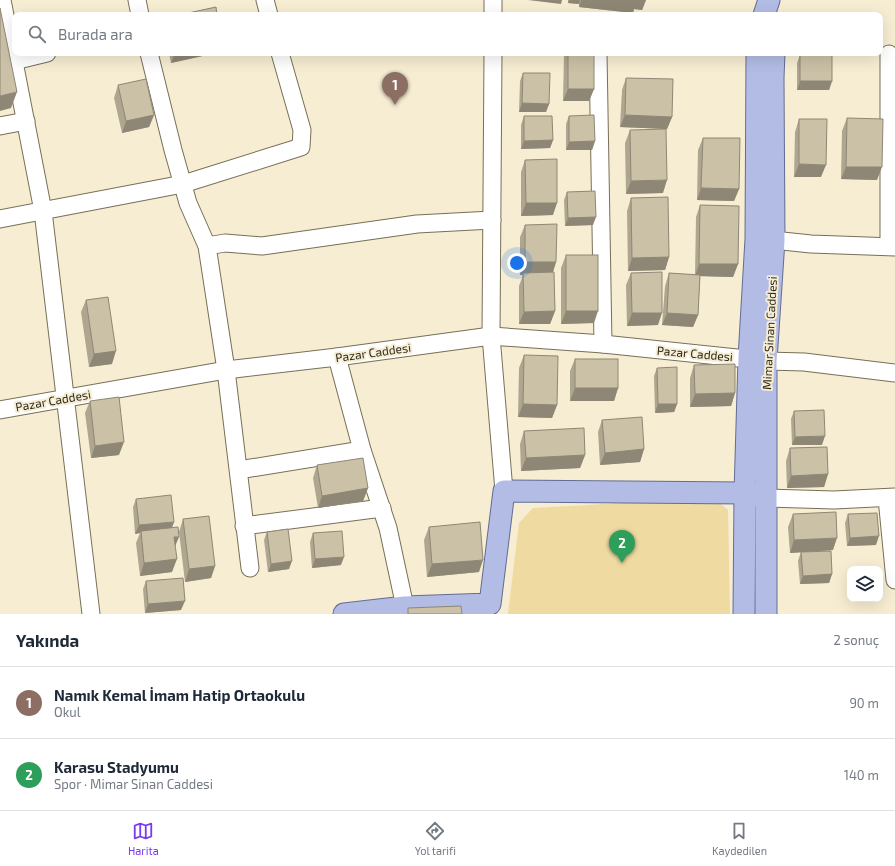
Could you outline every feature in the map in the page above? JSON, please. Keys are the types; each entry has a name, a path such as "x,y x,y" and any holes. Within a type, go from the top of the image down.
{"main road":[{"path":"765,12 769,0"},
{"path":"779,12 783,0"},
{"name":"Mimar Sinan Caddesi","path":"757,56 765,240"},
{"name":"Mimar Sinan Caddesi","path":"744,614 745,493 757,359 765,240 774,56"},
{"name":"Mimar Sinan Caddesi","path":"757,359 766,498 766,614"},
{"path":"344,614 405,607 490,609 504,490 745,493 766,498"}],"street":[{"path":"2,0 12,52"},
{"path":"137,0 139,12"},
{"path":"265,0 268,12"},
{"path":"493,0 493,12"},
{"path":"765,240 811,244 892,247 887,54"},
{"path":"13,56 43,211 91,614"},
{"path":"14,62 36,56"},
{"path":"150,56 188,203 207,246 226,370 250,568"},
{"path":"0,219 183,184 301,147 302,130 281,56"},
{"path":"493,56 492,336 504,490"},
{"path":"598,56 603,344"},
{"path":"0,126 26,121"},
{"path":"207,246 225,243 262,246 417,224 492,220"},
{"name":"Pazar Caddesi","path":"0,410 226,370 492,336 603,344 757,359 804,362 895,373"},
{"path":"337,357 362,450 388,528 405,607"},
{"path":"239,470 362,450"},
{"path":"766,498 834,500 891,498 894,569"},
{"path":"244,526 382,508"}],"shaded area":[{"path":"714,498 728,510 730,614 508,614 519,523 533,508"}],"building":[{"path":"216,7 217,12 193,12"},
{"path":"0,8 17,92 0,96"},
{"path":"568,56 594,56 594,89 568,89"},
{"path":"800,56 832,56 832,81 800,81"},
{"path":"523,73 550,73 549,104 522,103"},
{"path":"626,78 673,79 672,117 625,115"},
{"path":"146,79 154,115 126,121 118,85"},
{"path":"594,115 595,141 569,142 569,116"},
{"path":"524,116 552,116 553,140 524,141"},
{"path":"847,118 883,119 882,167 846,167"},
{"path":"799,119 827,119 826,165 799,164"},
{"path":"666,129 667,180 631,181 630,130"},
{"path":"703,138 740,138 739,189 701,188"},
{"path":"557,159 557,203 526,203 525,160"},
{"path":"595,191 596,217 568,218 567,192"},
{"path":"668,197 669,257 632,258 631,198"},
{"path":"700,205 739,206 738,264 699,264"},
{"path":"557,224 556,262 525,262 525,225"},
{"path":"566,255 598,255 598,311 566,311"},
{"path":"554,272 555,311 524,312 523,273"},
{"path":"662,272 662,313 632,313 631,273"},
{"path":"669,273 700,275 698,315 667,313"},
{"path":"108,297 116,351 94,354 86,300"},
{"path":"524,355 558,356 557,405 523,404"},
{"path":"575,359 618,359 618,388 575,388"},
{"path":"735,364 735,393 695,394 694,365"},
{"path":"677,367 677,404 658,404 657,368"},
{"path":"119,397 124,442 95,446 90,401"},
{"path":"824,410 825,436 795,437 794,411"},
{"path":"642,417 644,449 605,453 602,420"},
{"path":"584,428 585,455 526,458 524,431"},
{"path":"827,447 828,474 791,476 790,448"},
{"path":"363,458 368,488 322,496 317,465"},
{"path":"171,495 174,522 139,525 136,499"},
{"path":"836,512 837,538 794,540 793,514"},
{"path":"877,513 879,536 850,538 848,514"},
{"path":"209,516 215,566 189,569 183,519"},
{"path":"480,522 483,560 432,564 429,527"},
{"path":"178,527 179,537 174,537 177,559 144,563 141,531"},
{"path":"288,529 292,561 271,564 267,532"},
{"path":"342,531 344,557 315,559 313,533"},
{"path":"831,551 832,574 803,576 801,552"},
{"path":"183,578 185,601 148,604 146,581"},
{"path":"461,606 462,614 408,614 408,608"}],"place":[{"name":"Namık Kemal İmam Hatip Ortaokulu","path":"395,105"},
{"name":"Karasu Stadyumu","path":"622,563"}]}
